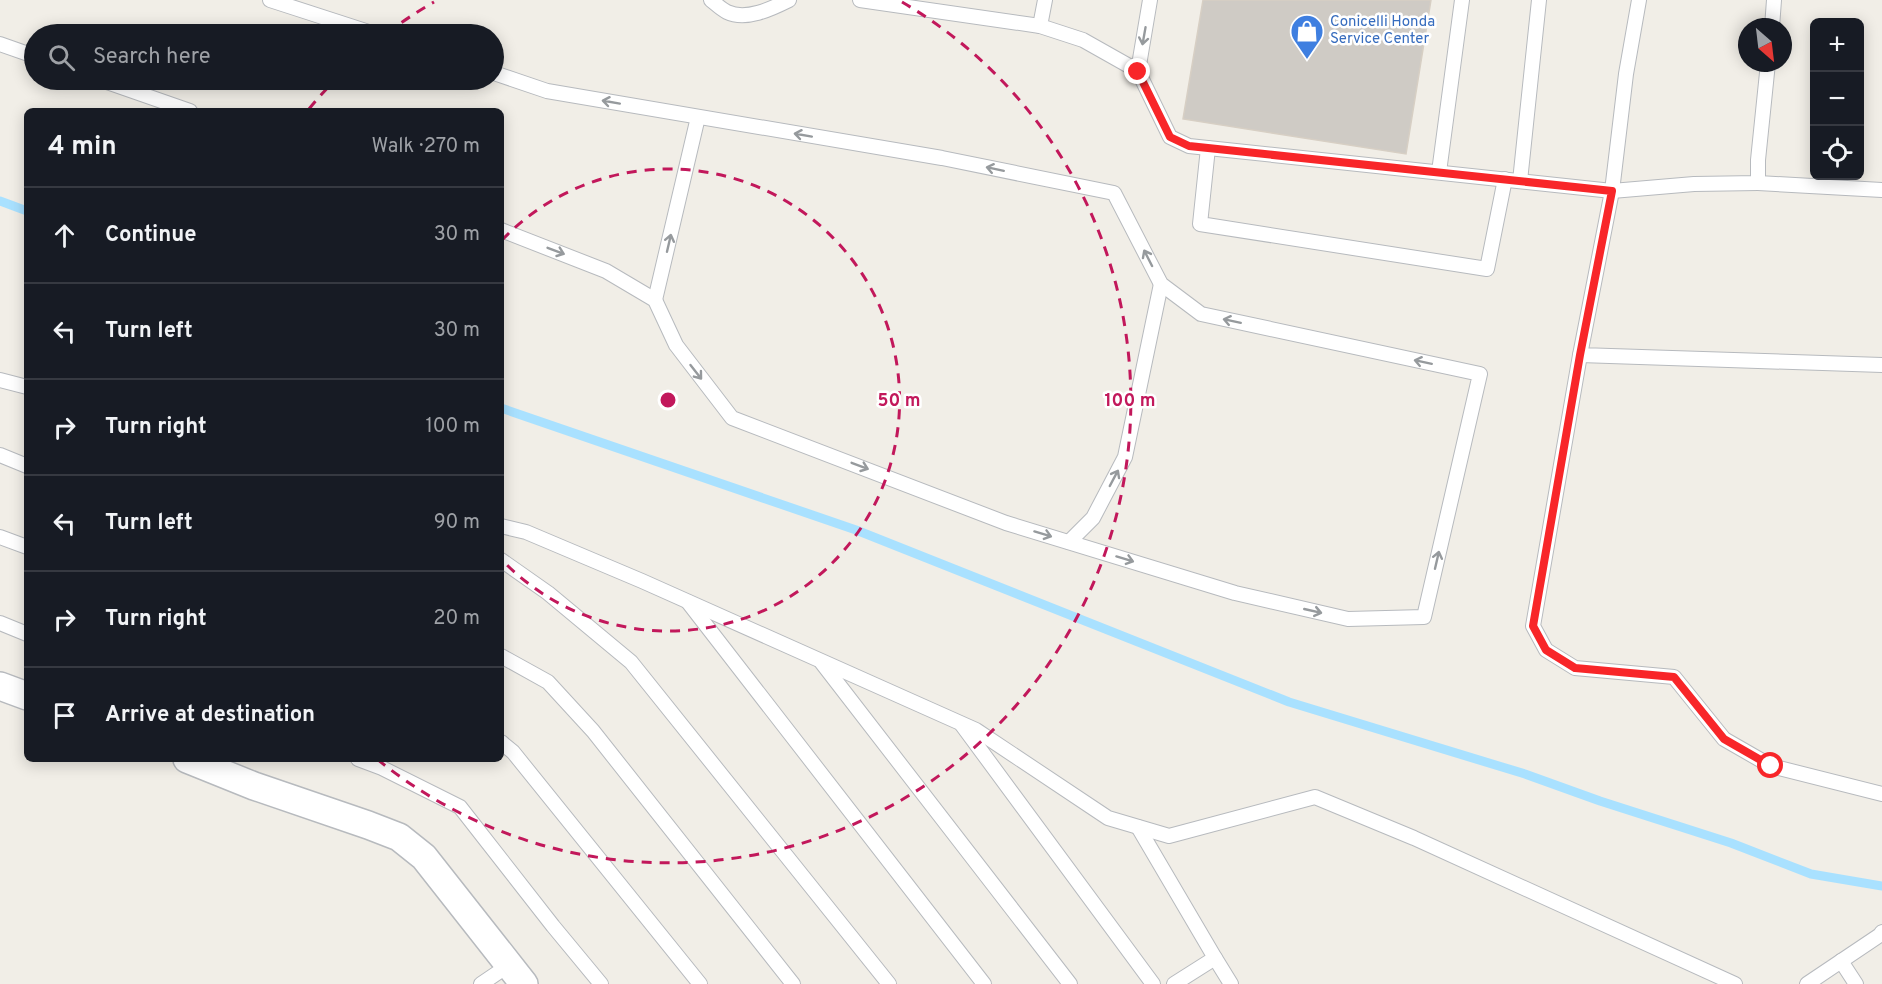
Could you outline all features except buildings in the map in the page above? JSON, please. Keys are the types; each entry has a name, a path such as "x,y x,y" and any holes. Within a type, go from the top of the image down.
{"street":[{"path":"0,686 24,695"},
{"path":"194,762 254,786 399,837 424,857 517,974"}],"lane":[{"path":"270,0 344,24"},
{"path":"711,0 728,12 751,15 769,4 789,0"},
{"path":"860,0 1040,26 1083,40 1138,72 1170,137 1189,146 1612,191 1694,184 1758,183 1882,190"},
{"path":"963,15 965,0"},
{"path":"1040,26 1045,0"},
{"path":"1138,72 1150,0"},
{"path":"1439,172 1462,0"},
{"path":"1520,181 1539,0"},
{"path":"1639,0 1626,74 1612,191 1580,355 1533,626 1546,650 1575,668 1674,677 1724,739 1771,766 1882,794"},
{"path":"1773,18 1774,0"},
{"path":"0,44 24,52"},
{"path":"1758,183 1758,160 1767,72"},
{"path":"504,76 547,91 942,158 1114,193 1161,285 1201,314 1480,374 1424,617 1348,619 1235,593 1006,523 732,418 676,345 655,300 606,271 504,231"},
{"path":"130,90 181,108"},
{"path":"655,300 698,117"},
{"path":"1208,148 1200,225 1487,269 1506,179"},
{"path":"1069,542 1093,519 1125,457 1161,285"},
{"path":"1580,355 1882,365"},
{"path":"0,380 24,386"},
{"path":"0,455 24,465"},
{"path":"504,527 526,532 687,601 976,730 1108,818 1169,836 1315,798 1414,838 1727,983"},
{"path":"0,537 24,546"},
{"path":"504,562 549,593 631,662 889,984"},
{"path":"687,601 984,984"},
{"path":"0,623 24,633"},
{"path":"504,659 548,682 593,731 793,984"},
{"path":"820,660 1070,984"},
{"path":"960,723 1153,984"},
{"path":"504,744 513,752 566,816 700,984"},
{"path":"366,762 460,807 601,984"},
{"path":"1138,827 1231,984"},
{"path":"1807,984 1882,932"},
{"path":"1174,984 1215,958"},
{"path":"1841,961 1856,984"},
{"path":"481,984 517,974"}],"waterway":[{"path":"0,201 24,210"},
{"path":"504,409 856,530 1289,702 1525,774 1731,843 1811,874 1882,886"}],"place":[{"name":"Conicelli Honda Service Center","path":"1307,60"}],"route":[{"path":"1138,72 1170,137 1189,146 1612,191 1580,355 1533,626 1546,650 1575,668 1674,677 1724,739 1771,766"}]}
